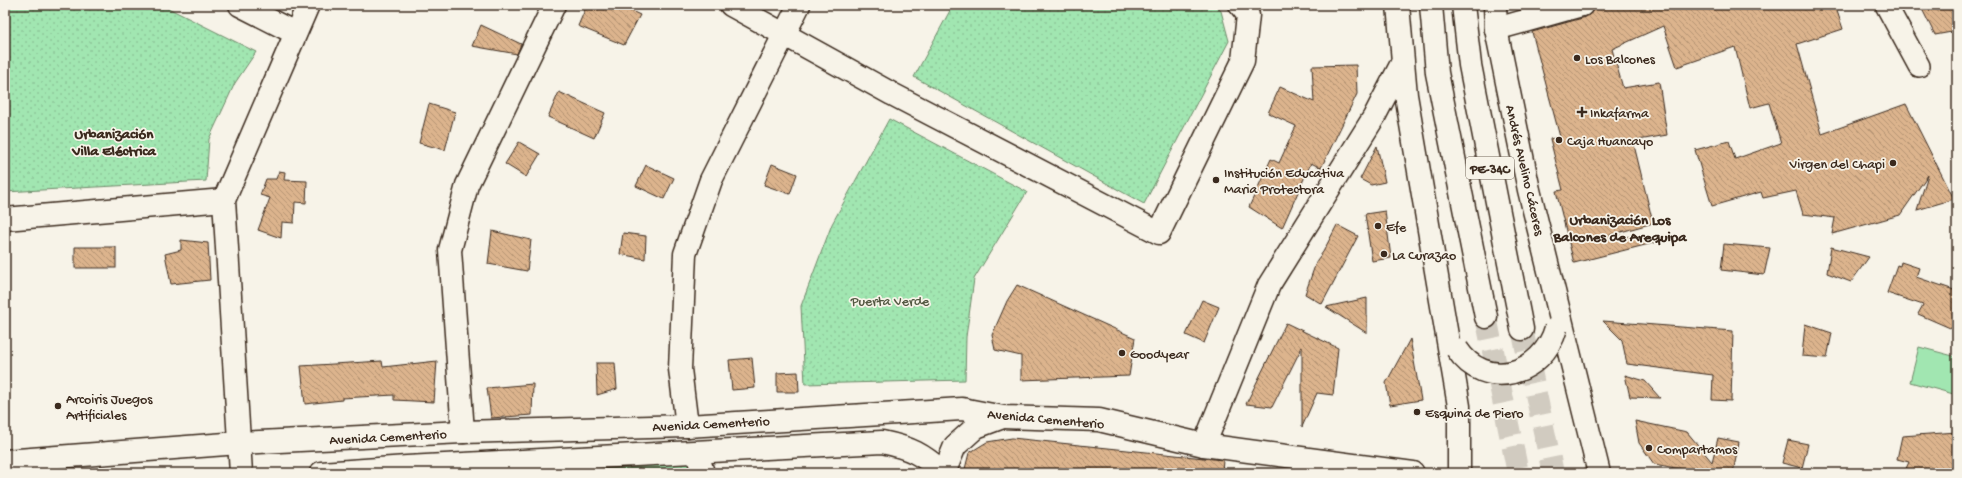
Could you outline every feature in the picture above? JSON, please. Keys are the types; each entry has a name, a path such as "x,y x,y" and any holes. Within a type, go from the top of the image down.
{"main road":[{"path":"240,5 295,33"},
{"path":"241,473 224,200 308,5"},
{"path":"463,432 450,250 467,185 554,5"},
{"path":"731,5 892,94 1159,233 1243,61 1248,15 1240,5"},
{"path":"687,426 680,369 685,254 711,180 799,5"},
{"path":"1398,5 1406,95 1459,406 1459,473"},
{"name":"PE-34C","path":"1431,5 1437,73 1486,317"},
{"name":"PE-34C","path":"1463,5 1470,65 1522,329"},
{"name":"Andrés Avelino Cáceres","path":"1495,5 1496,30 1529,190 1559,306 1599,473"},
{"path":"1496,30 1582,5"},
{"path":"1204,445 1269,285 1374,116 1402,63"},
{"path":"5,219 224,200"},
{"path":"1445,327 1457,349 1468,362 1477,369 1493,373 1516,371 1530,365 1542,356 1551,343 1556,328 1559,306"},
{"name":"Avenida Cementerio","path":"5,460 239,443 463,432 687,426 962,409 1003,417 1099,420 1204,445 1413,473"},
{"path":"944,473 955,446 976,427 1003,417"},
{"name":"Avenida Cementerio","path":"321,473 700,463 882,442 904,446 925,457 944,473"}],"street":[{"path":"1886,5 1920,66"}],"green space":[{"path":"5,5 162,5 256,52 235,83 209,139 206,181 5,192"},
{"path":"953,5 1215,5 1221,11 1229,41 1144,204 914,77"},
{"name":"Puerta Verde","path":"889,119 1027,192 974,279 966,337 965,380 805,384 801,306 832,224"},
{"path":"1919,347 1957,357 1957,395 1910,382"},
{"path":"691,459 693,473 502,473"}],"building":[{"path":"587,5 619,5 640,15 624,45 578,26"},
{"path":"1594,5 1835,5 1843,29 1797,44 1822,134 1906,104 1954,199 1917,210 1928,175 1900,215 1832,234 1835,218 1803,214 1796,191 1763,198 1761,192 1712,206 1695,150 1729,141 1735,159 1781,143 1769,103 1750,108 1735,47 1677,67 1663,26 1612,49 1623,88 1659,82 1667,135 1633,141 1653,223 1610,235 1657,239 1657,242 1574,263 1556,191 1563,190 1550,139 1560,137 1532,32 1586,17 1591,13"},
{"path":"1920,5 1957,5 1957,31 1935,35"},
{"path":"481,25 521,44 517,54 472,46"},
{"path":"1356,65 1357,94 1321,168 1311,163 1282,228 1249,207 1271,159 1279,163 1296,126 1268,113 1280,87 1314,102 1312,66"},
{"path":"559,92 605,113 594,138 548,117"},
{"path":"429,104 455,112 445,150 419,143"},
{"path":"519,142 540,154 526,177 505,164"},
{"path":"1377,146 1385,182 1371,185 1360,179"},
{"path":"772,164 797,174 790,194 764,185"},
{"path":"646,165 674,178 664,199 636,186"},
{"path":"279,171 285,172 284,180 307,181 306,203 295,202 294,223 282,222 281,238 258,230 270,198 260,195 266,179 276,179"},
{"path":"1385,211 1391,258 1372,261 1365,214"},
{"path":"1337,225 1358,236 1322,304 1305,294 1317,260 1323,252"},
{"path":"492,231 531,240 527,271 488,264"},
{"path":"623,233 646,236 645,259 620,254"},
{"path":"181,240 208,243 210,280 171,284 165,254 181,250"},
{"path":"1724,244 1770,248 1764,275 1721,270"},
{"path":"75,247 116,247 116,268 75,268"},
{"path":"1831,247 1869,257 1851,282 1827,273"},
{"path":"1901,262 1919,268 1916,277 1957,291 1957,331 1918,314 1923,305 1887,293 1897,265 1900,266"},
{"path":"1017,285 1135,338 1129,376 1021,380 1021,356 995,350 992,335 1007,301"},
{"path":"1367,298 1367,333 1326,307"},
{"path":"1202,300 1219,307 1204,343 1186,335"},
{"path":"1603,321 1733,331 1731,401 1712,400 1713,375 1627,364 1622,340"},
{"path":"1286,323 1338,348 1333,395 1317,393 1302,427 1302,347 1272,407 1246,404"},
{"path":"1805,324 1832,333 1827,358 1802,356"},
{"path":"1410,339 1421,400 1390,405 1386,383"},
{"path":"752,358 755,388 732,390 729,360"},
{"path":"382,361 383,367 437,361 434,402 394,400 394,395 342,398 342,400 305,404 301,366"},
{"path":"596,363 615,363 617,389 597,395"},
{"path":"798,372 799,392 777,392 777,373"},
{"path":"1625,375 1645,381 1660,398 1630,397"},
{"path":"533,384 532,415 491,418 487,388"},
{"path":"1635,421 1687,432 1712,462 1718,438 1739,442 1733,473 1702,473 1654,464 1639,443"},
{"path":"1957,432 1957,473 1904,473 1909,462 1897,459 1902,436"},
{"path":"1012,438 1223,460 1222,473 964,473 969,453 987,442"},
{"path":"1788,440 1808,444 1802,468 1782,463"}],"tunnel":[{"path":"1486,317 1518,473"},
{"path":"1522,329 1553,473"}],"place":[{"name":"Los Balcones","path":"1577,58"},
{"name":"Inkafarma","path":"1582,112"},
{"name":"Caja Huancayo","path":"1559,140"},
{"name":"Virgen del Chapi","path":"1893,163"},
{"name":"Institución Educativa Maria Protectora","path":"1216,180"},
{"name":"Efe","path":"1378,226"},
{"name":"La Curazao","path":"1384,254"},
{"name":"Goodyear","path":"1122,353"},
{"name":"Arcoiris Juegos Artificiales","path":"58,406"},
{"name":"Esquina de Piero","path":"1417,412"},
{"name":"Compartamos","path":"1649,448"}],"district":[{"name":"Urbanización Villa Eléctrica","path":"114,142"},
{"name":"Urbanización Los Balcones de Arequipa","path":"1620,228"}]}
